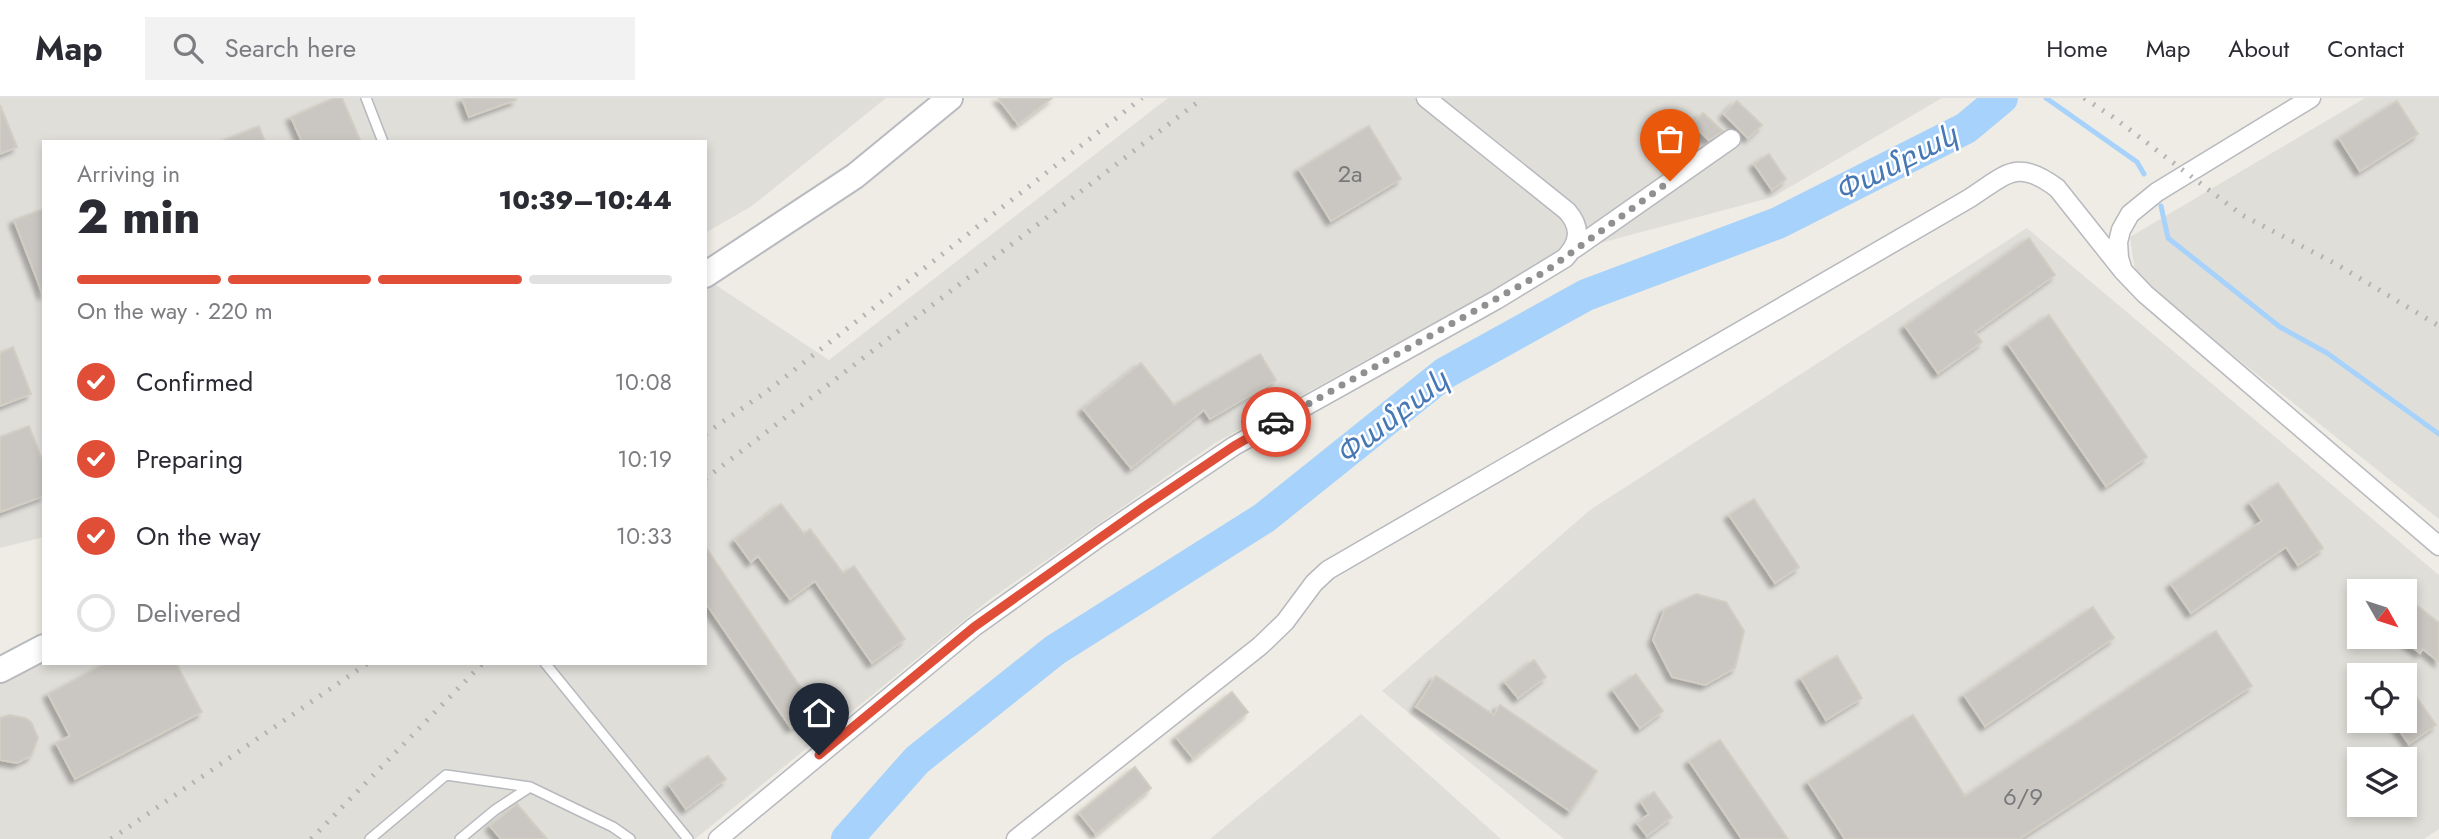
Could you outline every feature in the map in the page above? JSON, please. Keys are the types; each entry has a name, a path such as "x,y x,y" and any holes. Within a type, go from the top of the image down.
{"main road":[{"path":"707,274 855,176 950,98"},
{"path":"0,670 42,648"}],"street":[{"path":"1426,98 1567,211 1578,228 1574,249"},
{"path":"2123,271 2118,242 2130,214 2157,192 2311,98"},
{"path":"718,839 974,627 1101,536 1234,446 1546,271 1731,139"},
{"path":"1016,839 1260,646 1285,622 1314,583 1328,570 1970,198 2008,173 2027,170 2057,188 2123,271 2145,294 2439,546"}],"lane":[{"path":"366,98 382,140"},
{"path":"548,665 688,839"},
{"path":"370,839 446,775 530,787 613,827 630,839"},
{"path":"460,839 495,810 530,787"}],"shaded area":[{"path":"0,98 886,98 752,206 707,232 707,140 42,140 42,538 0,548"},
{"path":"1168,98 1942,98 1773,197 1559,254 1215,443 989,600 695,839 0,839 0,684 42,661 42,665 707,665 707,284 711,282 829,360"},
{"path":"2365,98 2439,98 2439,519 2136,278 2130,237"},
{"path":"2027,228 2439,575 2439,829 2424,839 1564,839 1382,691 1590,510"},
{"path":"1361,714 1501,839 1210,839"}],"building":[{"path":"334,98 342,98 360,140 301,140 291,117"},
{"path":"462,98 515,98 516,100 469,117"},
{"path":"998,98 1052,98 1018,124"},
{"path":"1737,101 1762,125 1748,138 1724,114"},
{"path":"2397,101 2418,134 2360,171 2339,138"},
{"path":"0,105 17,147 0,154"},
{"path":"1703,113 1723,131 1709,140 1692,124"},
{"path":"259,126 264,140 224,140"},
{"path":"1369,126 1401,179 1331,221 1299,169"},
{"path":"1769,154 1786,179 1772,190 1754,164"},
{"path":"42,210 42,292 14,220"},
{"path":"2029,238 2055,275 1975,332 1982,342 1938,373 1905,326"},
{"path":"2049,315 2147,457 2106,486 2008,344"},
{"path":"13,347 31,394 0,406 0,353"},
{"path":"1260,354 1276,380 1210,419 1204,410 1131,468 1083,409 1141,363 1174,405"},
{"path":"29,426 42,460 42,497 0,512 0,437"},
{"path":"2278,483 2323,548 2298,565 2286,547 2191,613 2171,584 2262,521 2250,503"},
{"path":"1754,499 1799,567 1775,583 1729,515"},
{"path":"781,504 804,534 810,529 843,573 854,566 905,639 872,663 815,581 790,599 758,556 751,562 735,540"},
{"path":"707,549 816,710 791,728 707,605"},
{"path":"1696,594 1726,602 1744,631 1735,668 1705,685 1672,677 1653,640 1665,609"},
{"path":"2417,605 2439,623 2439,662 2423,649 2420,653 2415,649"},
{"path":"2093,607 2114,638 1985,726 1964,695"},
{"path":"2216,631 2252,686 2019,839 1845,839 1808,782 1913,715 1965,796"},
{"path":"1837,656 1862,698 1826,720 1801,678"},
{"path":"1534,660 1546,677 1518,698 1505,682"},
{"path":"102,665 177,665 202,712 75,779 56,743 70,736 48,694"},
{"path":"1636,674 1663,711 1640,728 1613,690"},
{"path":"1436,676 1494,715 1500,705 1597,771 1570,811 1416,707"},
{"path":"1232,692 1248,712 1193,758 1176,737"},
{"path":"2417,698 2436,725 2409,744 2401,733 2417,733"},
{"path":"10,715 31,722 38,738 31,756 17,763 0,760 0,718"},
{"path":"1720,740 1788,839 1742,839 1689,761"},
{"path":"708,756 726,779 686,809 669,785"},
{"path":"1135,767 1151,788 1096,834 1079,813"},
{"path":"1654,792 1672,817 1647,836 1637,823 1649,814 1641,802"},
{"path":"517,804 547,839 501,839 490,826"}],"waterway":[{"name":"Փամբակ","path":"847,839 917,760 1055,650 1264,518 1445,373 1586,295 1778,223 1966,128 2002,98"},
{"path":"2046,98 2137,162 2144,174"},
{"path":"2161,206 2168,238 2280,327 2327,353 2439,434"}],"railway":[{"path":"707,433 766,392 1142,98"},
{"path":"707,477 1203,98"},
{"path":"2084,98 2242,215 2336,264 2439,326"},
{"path":"111,839 365,665"},
{"path":"311,839 481,665"}],"way so far":[{"path":"1276,422 1546,271 1670,181"}],"route":[{"path":"819,755 974,627 1145,506 1234,446 1276,422"}]}
